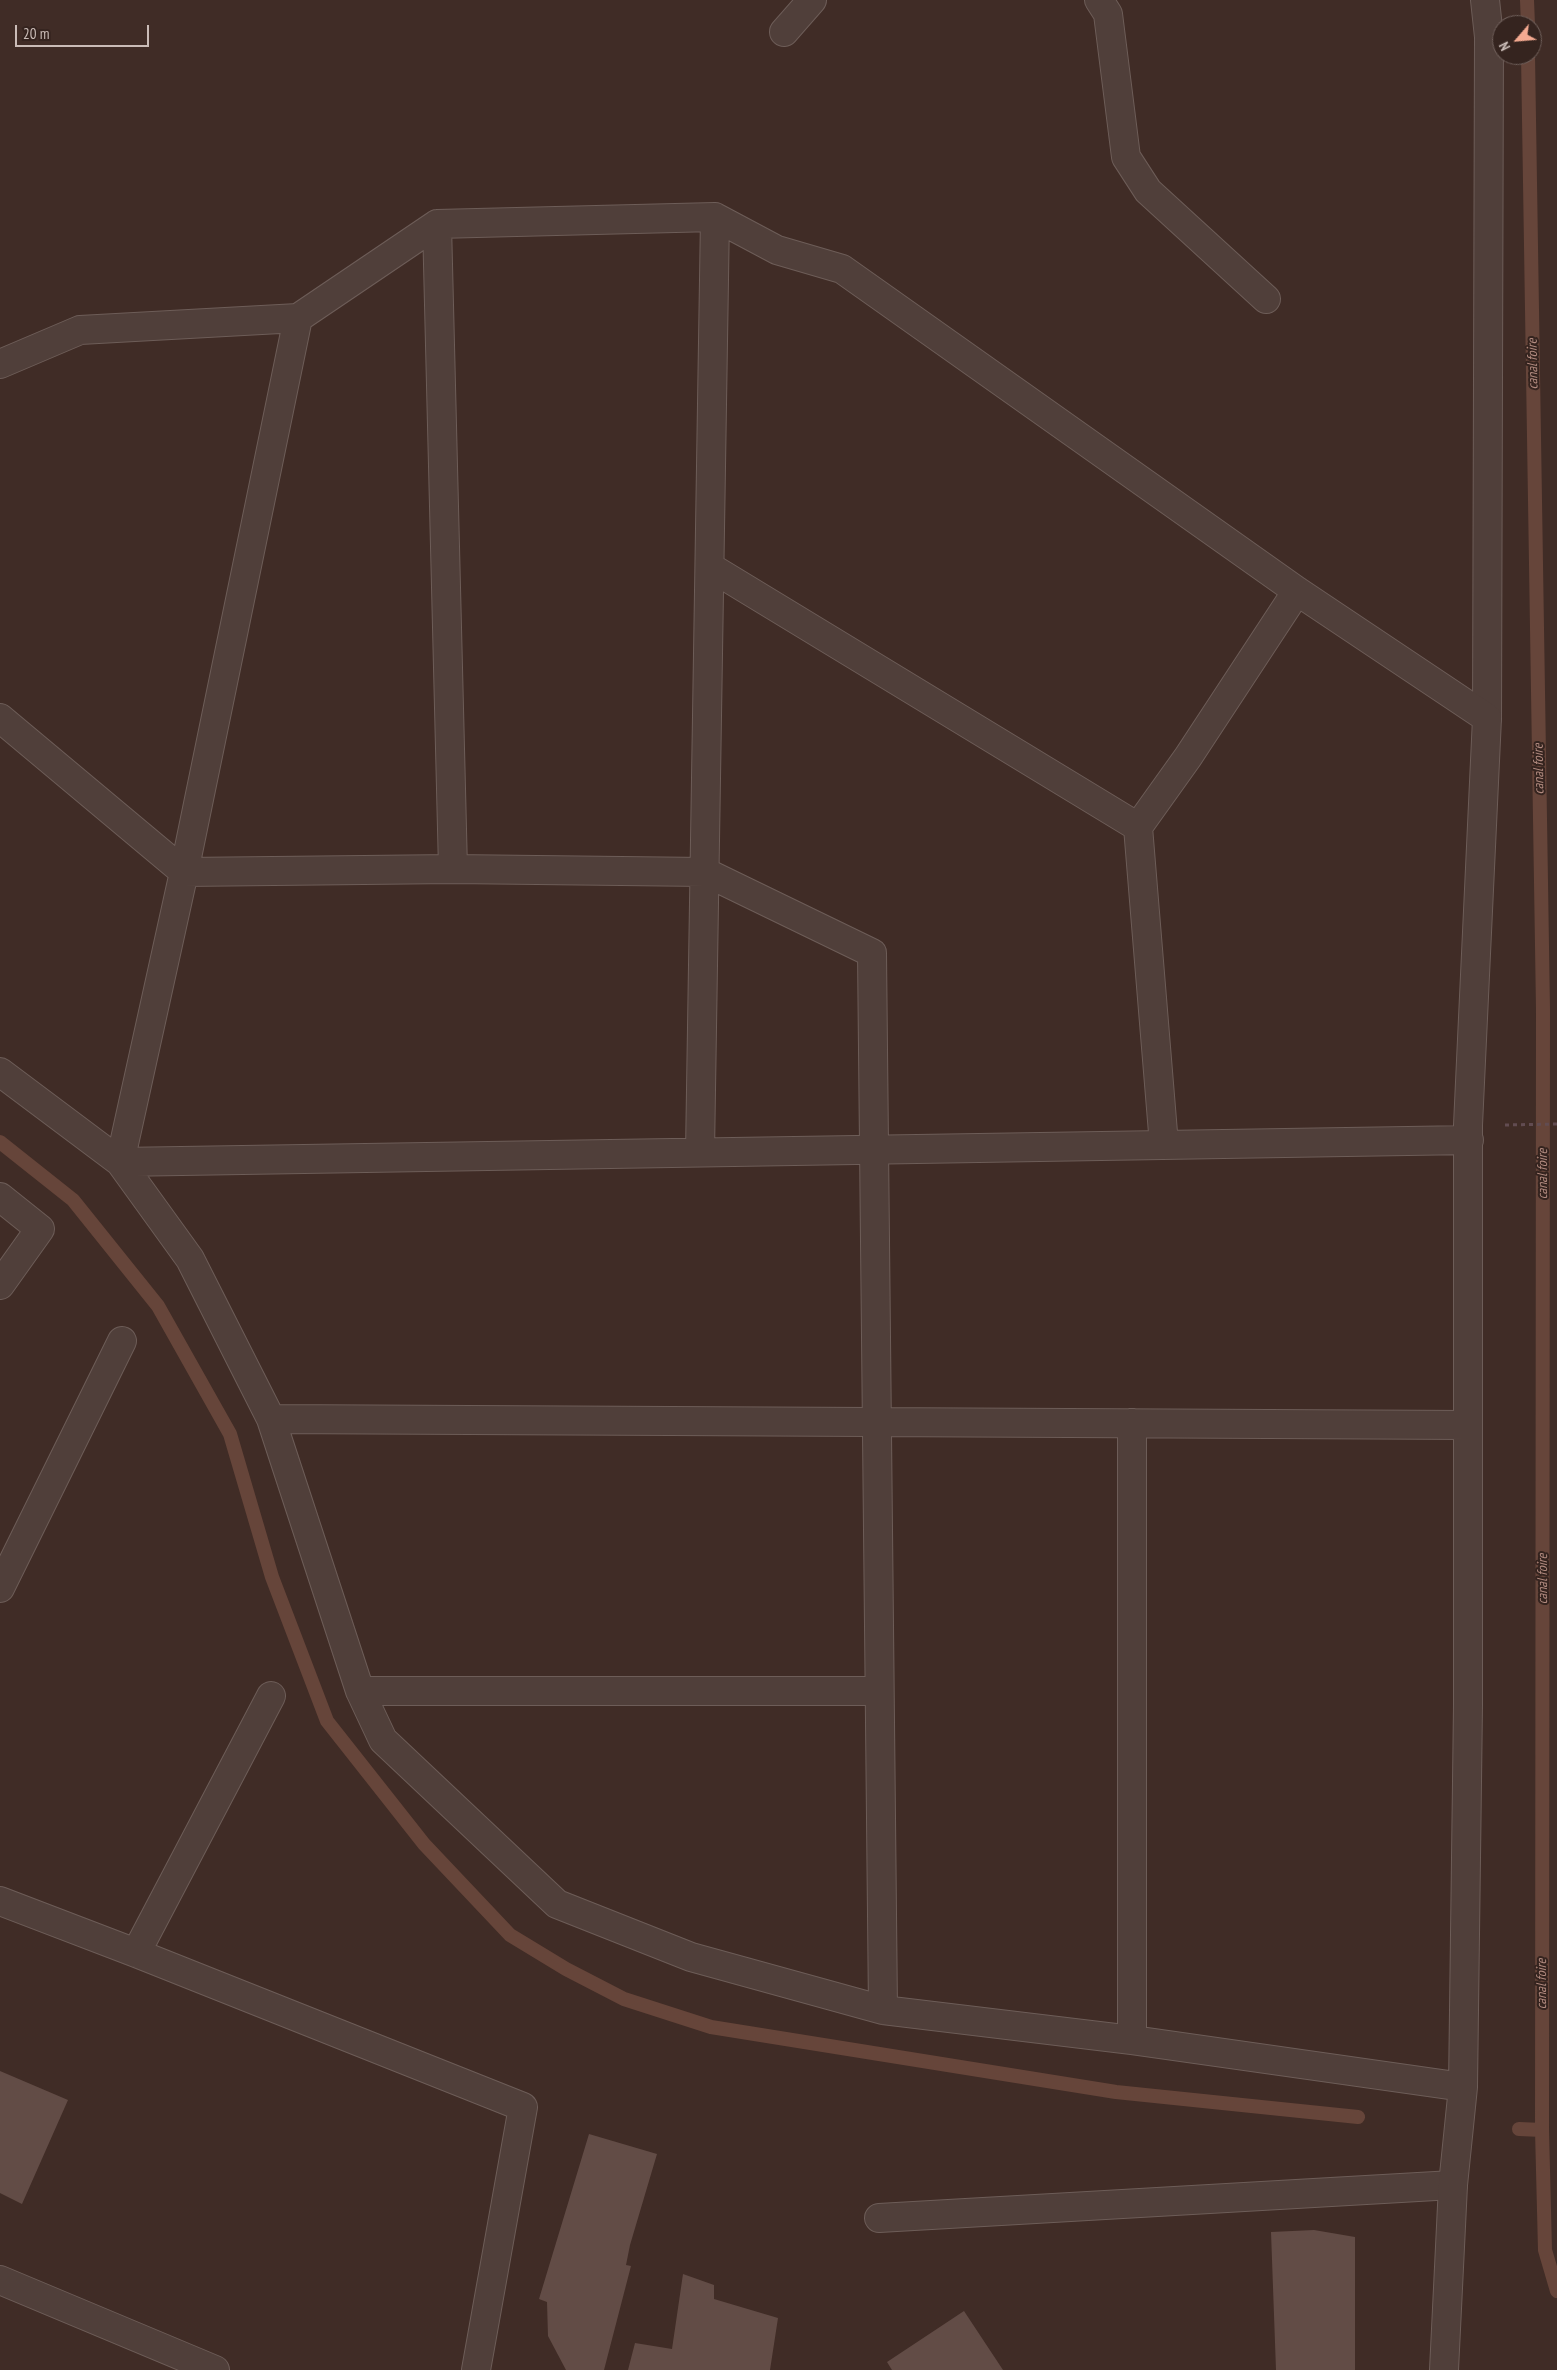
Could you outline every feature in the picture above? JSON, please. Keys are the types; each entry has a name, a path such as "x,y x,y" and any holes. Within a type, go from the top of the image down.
{"street":[{"path":"784,32 812,0"},
{"path":"1099,0 1108,14 1126,157 1148,192 1266,299"},
{"path":"1444,2370 1452,2185 1463,2087 1468,1724 1469,1140 1486,718 1490,37 1485,0"},
{"path":"0,364 80,330 298,318 438,224 714,217 777,250 842,269 1297,591 1486,718"},
{"path":"700,1152 714,217"},
{"path":"438,224 454,869"},
{"path":"120,1162 184,872 298,318"},
{"path":"710,567 1138,827"},
{"path":"1164,1145 1138,827 1188,757 1297,591"},
{"path":"0,718 184,872 454,869 705,872 872,953 884,2010"},
{"path":"0,1072 120,1162 190,1259 271,1419 360,1692 384,1740 557,1904 691,1957 884,2010 1132,2040 1463,2087"},
{"path":"120,1162 1469,1140"},
{"path":"0,1197 40,1229 0,1286"},
{"path":"0,1588 122,1341"},
{"path":"271,1419 1468,1425"},
{"path":"1132,1423 1132,2040"},
{"path":"360,1692 879,1691"},
{"path":"136,1953 271,1696"},
{"path":"0,1901 523,2107 476,2370"},
{"path":"880,2218 1452,2185"},
{"path":"0,2280 215,2370"}],"path":[{"path":"1499,1125 1557,1124"}],"building":[{"path":"0,2071 68,2100 22,2204 0,2193"},
{"path":"589,2134 657,2154 630,2245 626,2265 631,2266 604,2370 566,2370 548,2336 547,2302 539,2299"},
{"path":"1314,2230 1355,2237 1355,2370 1276,2370 1271,2232"},
{"path":"683,2274 714,2285 714,2299 778,2318 770,2370 628,2370 635,2343 672,2349"},
{"path":"964,2311 1003,2370 892,2370 887,2362"}],"waterway":[{"name":"canal foire","path":"1527,0 1528,15"},
{"name":"canal foire","path":"1528,65 1543,1009 1542,2130 1545,2250 1557,2291"},
{"path":"0,1142 73,1200 158,1306 230,1434 272,1577 327,1721 424,1844 510,1935 566,1969 624,1999 711,2027 1116,2092 1358,2117"},
{"path":"1519,2129 1542,2130"}]}
